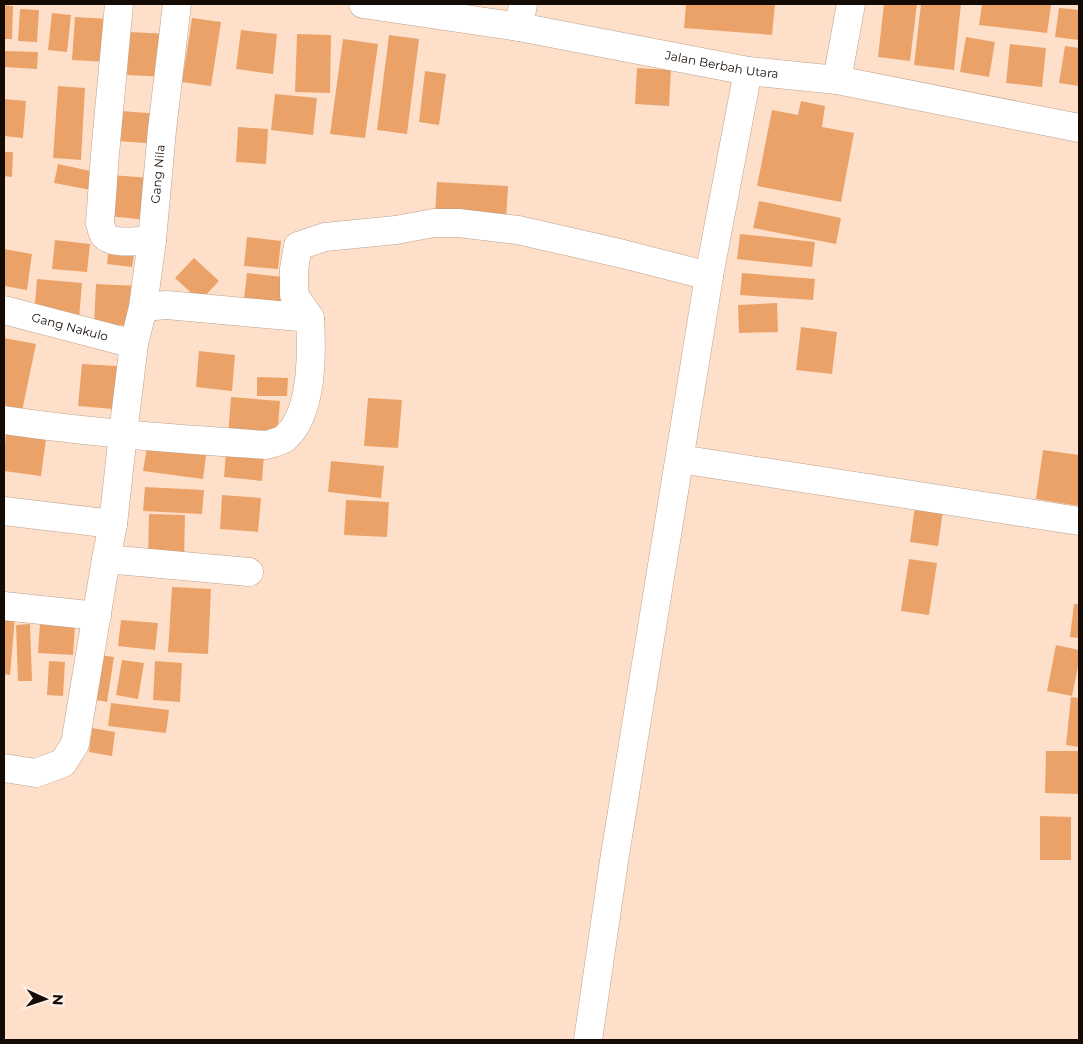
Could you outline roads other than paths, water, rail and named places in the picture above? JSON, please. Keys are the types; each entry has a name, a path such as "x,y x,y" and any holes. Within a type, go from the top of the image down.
{"street":[{"path":"119,4 104,154 100,224 103,234 109,239 120,241 152,240"},
{"name":"Gang Nila","path":"4,768 36,772 62,763 75,744 113,524 134,344 143,307 177,4"},
{"name":"Jalan Berbah Utara","path":"363,4 521,15 748,71 836,80 1079,128"},
{"path":"836,80 852,4"},
{"path":"588,1040 615,851 680,459 708,276 748,71"},
{"path":"4,420 42,426 123,434 266,445 283,440 294,428 300,416 306,396 311,350 310,318 294,295 294,269 298,246 325,237 396,230 434,223 458,223 518,230 708,276"},
{"path":"143,307 167,305 310,318"},
{"name":"Gang Nakulo","path":"4,310 134,344"},
{"path":"680,459 1079,521"},
{"path":"4,511 113,524"},
{"path":"106,559 249,572"},
{"path":"4,606 97,616"}]}
